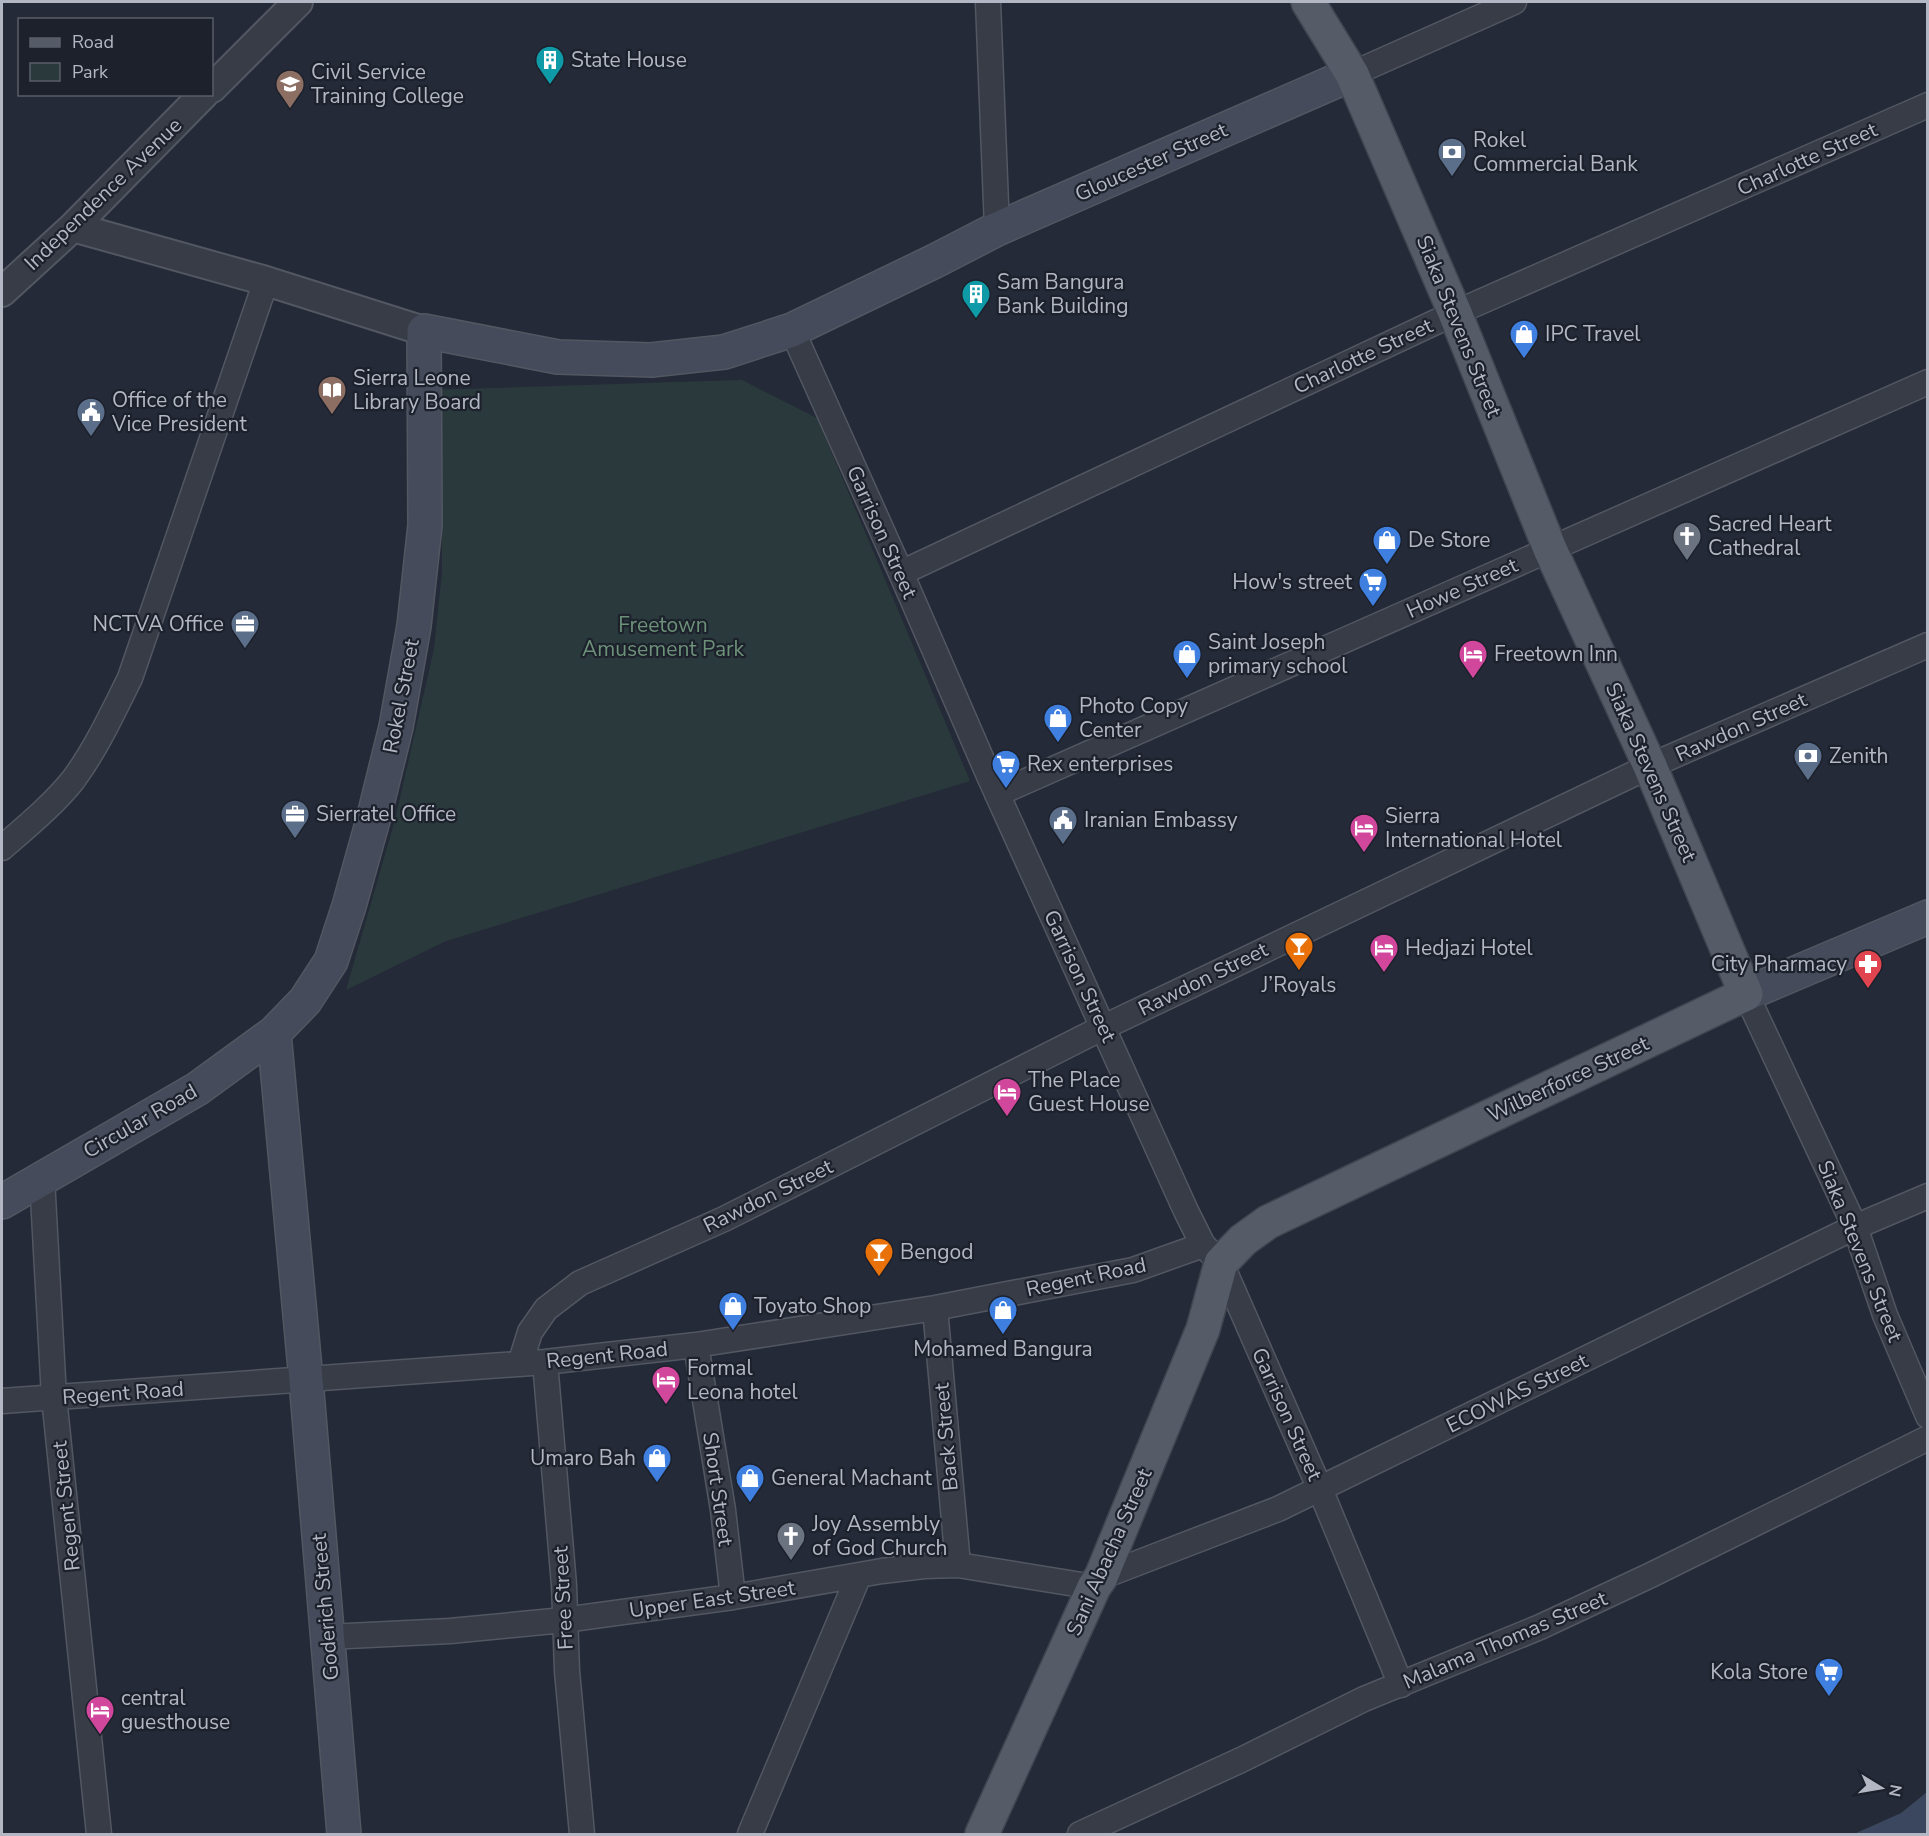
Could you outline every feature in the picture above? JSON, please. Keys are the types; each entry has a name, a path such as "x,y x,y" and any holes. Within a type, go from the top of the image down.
{"main road":[{"name":"Siaka Stevens Street","path":"1308,2 1352,74 1455,313 1550,549 1650,766 1746,994"},
{"name":"Gloucester Street","path":"424,331 558,357 651,360 724,352 792,330 935,261 997,228 1352,74"},
{"name":"Rokel Street","path":"274,1033 305,1001 331,961 350,906 374,820 396,727 414,626 425,525 424,331"},
{"name":"Wilberforce Street","path":"1212,1254 1243,1240 1268,1222 1746,994 1928,917"},
{"name":"Circular Road","path":"2,1202 197,1089 274,1033"},
{"name":"Goderich Street","path":"274,1033 344,1834"},
{"name":"Sani Abacha Street","path":"982,1834 1098,1582 1203,1329 1212,1254"}],"street":[{"path":"213,87 298,2"},
{"path":"988,2 997,228"},
{"name":"Gloucester Street","path":"1352,74 1514,2"},
{"name":"Independence Avenue","path":"2,292 73,227 202,96"},
{"name":"Charlotte Street","path":"901,573 1455,313 1928,105"},
{"path":"73,227 266,281 424,331"},
{"path":"2,848 72,781 100,738 130,678 266,281"},
{"name":"Garrison Street","path":"792,330 997,794 1320,1489 1401,1685"},
{"name":"Howe Street","path":"997,794 1928,382"},
{"name":"Rawdon Street","path":"520,1364 530,1332 546,1310 580,1283 724,1219 1104,1027 1650,766 1928,645"},
{"name":"Siaka Stevens Street","path":"1746,994 1855,1227 1885,1315 1928,1416"},
{"name":"Regent Street","path":"42,1178 54,1397 99,1834"},
{"name":"ECOWAS Street","path":"1098,1582 1278,1509 1855,1227 1928,1196"},
{"name":"Regent Road","path":"2,1401 520,1364 696,1346 934,1308 1212,1254"},
{"name":"Back Street","path":"934,1308 958,1565"},
{"name":"Short Street","path":"696,1346 723,1510 733,1598"},
{"name":"Free Street","path":"545,1362 582,1834"},
{"name":"Malama Thomas Street","path":"1080,1834 1241,1760 1364,1699 1540,1627 1641,1580 1928,1438"},
{"name":"Upper East Street","path":"327,1637 450,1631 564,1620 733,1598 859,1575 924,1566 958,1565 1098,1582"},
{"path":"750,1834 859,1575"}],"green space":[{"name":"Freetown Amusement Park","path":"742,380 817,418 970,781 446,941 346,990 395,820 434,649 442,572 442,502 430,390"}],"water":[{"path":"1927,1792 1927,1834 1854,1834 1901,1813"}],"place":[{"name":"State House","path":"550,86"},
{"name":"Civil Service Training College","path":"290,110"},
{"name":"Rokel Commercial Bank","path":"1452,178"},
{"name":"Sam Bangura Bank Building","path":"976,320"},
{"name":"IPC Travel","path":"1524,360"},
{"name":"Sierra Leone Library Board","path":"332,416"},
{"name":"Office of the Vice President","path":"91,438"},
{"name":"Sacred Heart Cathedral","path":"1687,562"},
{"name":"De Store","path":"1387,566"},
{"name":"How's street","path":"1373,608"},
{"name":"NCTVA Office","path":"245,650"},
{"name":"Saint Joseph primary school","path":"1187,680"},
{"name":"Freetown Inn","path":"1473,680"},
{"name":"Photo Copy Center","path":"1058,744"},
{"name":"Zenith","path":"1808,782"},
{"name":"Rex enterprises","path":"1006,790"},
{"name":"Sierratel Office","path":"295,840"},
{"name":"Iranian Embassy","path":"1063,846"},
{"name":"Sierra International Hotel","path":"1364,854"},
{"name":"J’Royals","path":"1299,972"},
{"name":"Hedjazi Hotel","path":"1384,974"},
{"name":"City Pharmacy","path":"1868,990"},
{"name":"The Place Guest House","path":"1007,1118"},
{"name":"Bengod","path":"879,1278"},
{"name":"Toyato Shop","path":"733,1332"},
{"name":"Mohamed Bangura","path":"1003,1336"},
{"name":"Formal Leona hotel","path":"666,1406"},
{"name":"Umaro Bah","path":"657,1484"},
{"name":"General Machant","path":"750,1504"},
{"name":"Joy Assembly of God Church","path":"791,1562"},
{"name":"Kola Store","path":"1829,1698"},
{"name":"central guesthouse","path":"100,1736"}]}
